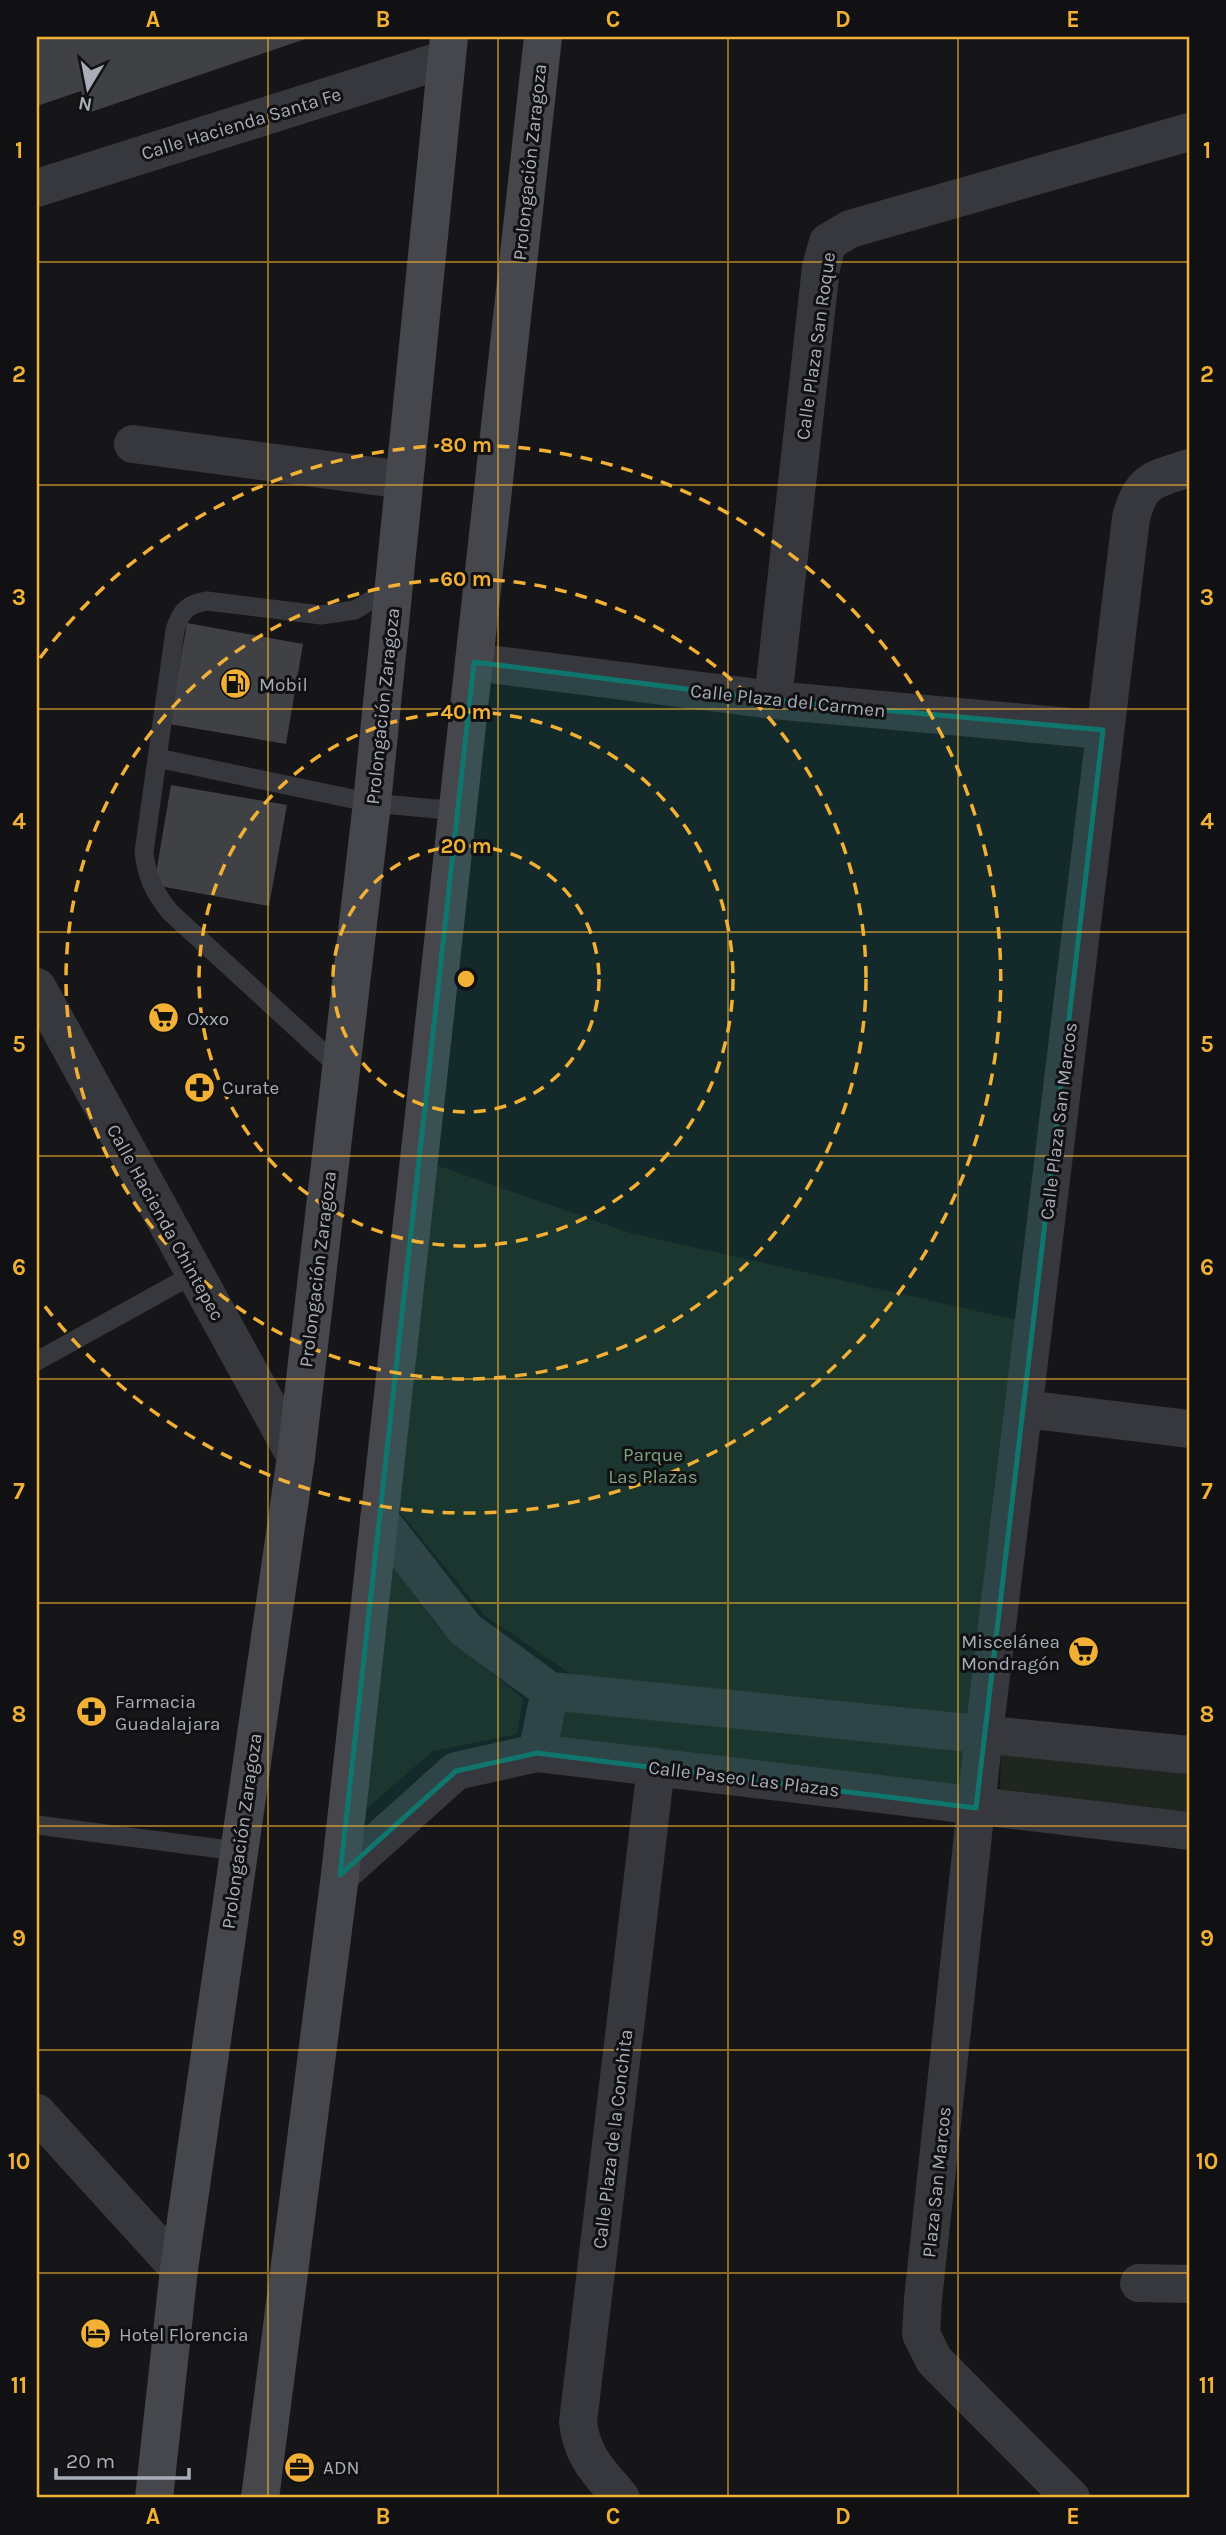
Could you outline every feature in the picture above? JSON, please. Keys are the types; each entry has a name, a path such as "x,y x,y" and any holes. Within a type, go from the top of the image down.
{"main road":[{"name":"Prolongación Zaragoza","path":"260,2498 340,1875 543,37"},
{"name":"Prolongación Zaragoza","path":"154,2498 179,2269 296,1457 372,803 448,48"}],"street":[{"name":"Calle Hacienda Santa Fe","path":"37,188 448,48"},
{"name":"Calle Plaza San Roque","path":"773,700 821,267 828,242 850,229 1189,132"},
{"path":"133,444 404,480"},
{"name":"Calle Plaza San Marcos","path":"976,1808 1103,730 1131,518 1137,494 1149,481 1189,468"},
{"name":"Calle Plaza del Carmen","path":"474,662 773,700 1103,730"},
{"name":"Calle Hacienda Chintepec","path":"37,987 296,1457"},
{"path":"1025,1409 1189,1429"},
{"path":"379,1519 466,1630 550,1691 1189,1755"},
{"path":"537,1753 550,1691"},
{"name":"Calle Paseo Las Plazas","path":"340,1875 456,1771 537,1753 976,1808 1189,1831"},
{"name":"Calle Plaza de la Conchita","path":"621,2498 589,2460 581,2444 578,2422 656,1767"},
{"name":"Plaza San Marcos","path":"976,1808 921,2334 934,2360 1071,2498"},
{"path":"37,2113 179,2269"},
{"path":"1139,2283 1189,2284"}],"lane":[{"path":"341,1069 170,912 154,892 146,874 144,852 175,630 179,616 190,604 207,601 321,615 355,610 394,586"},
{"path":"157,758 372,803 458,811"},
{"path":"37,1361 194,1274"},
{"path":"37,1825 237,1852"}],"highlighted area":[{"path":"474,662 773,700 1103,730 976,1808 537,1753 456,1771 340,1875"}],"green space":[{"name":"Parque Las Plazas","path":"433,1164 630,1233 1026,1322 982,1720 575,1677 484,1615 394,1505"},
{"path":"393,1568 442,1631 523,1699 517,1734 433,1751 365,1810"},
{"path":"560,1704 977,1741 971,1801 555,1743"},
{"path":"1001,1746 1189,1767 1189,1814 1000,1789"}],"building":[{"path":"37,37 311,37 88,113 81,91 37,106"},
{"name":"Mobil","path":"187,623 303,644 286,744 169,724"},
{"path":"171,785 287,805 269,906 154,885"}],"place":[{"name":"Mobil","path":"236,684"},
{"name":"Oxxo","path":"164,1018"},
{"name":"Curate","path":"199,1087"},
{"name":"Miscelánea Mondragón","path":"1083,1652"},
{"name":"Farmacia Guadalajara","path":"92,1712"},
{"name":"Hotel Florencia","path":"96,2334"},
{"name":"ADN","path":"300,2467"}]}
